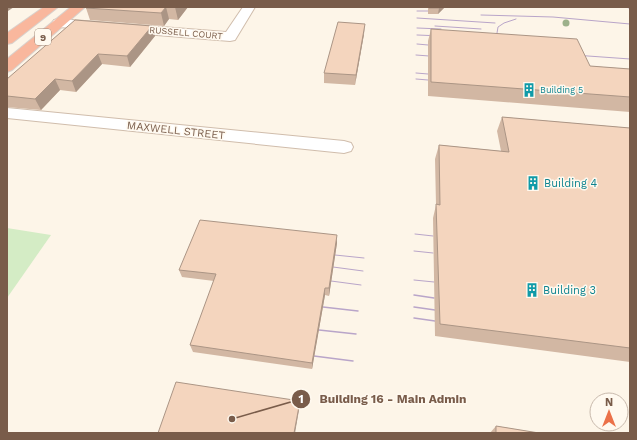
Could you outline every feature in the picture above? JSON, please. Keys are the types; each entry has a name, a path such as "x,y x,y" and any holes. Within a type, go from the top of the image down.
{"highway":[{"name":"9","path":"7,40 52,7"},
{"name":"9","path":"7,67 79,7"}],"street":[{"name":"RUSSELL COURT","path":"59,23 230,37 249,7"},
{"name":"MAXWELL STREET","path":"7,112 344,148"}],"green space":[{"path":"7,228 51,235 7,298"}],"building":[{"path":"86,7 166,7 161,13"},
{"path":"429,7 441,7 429,8"},
{"path":"75,20 152,26 127,56 98,54 72,81 55,79 35,99 7,96 7,79"},
{"path":"338,22 365,24 356,75 324,73"},
{"path":"431,29 577,39 590,66 630,69 630,97 431,82"},
{"path":"502,117 630,128 630,348 440,324 436,204 440,205 439,145 509,152"},
{"path":"200,220 337,235 329,288 325,288 312,363 190,345 216,274 179,270"},
{"path":"176,382 300,401 294,433 158,433"},
{"path":"496,426 539,433 496,433"}],"tram line":[{"path":"417,11 428,11"},
{"path":"481,15 553,17 630,24"},
{"path":"417,18 495,23"},
{"path":"496,39 498,27 504,23 516,19"},
{"path":"435,26 481,29"},
{"path":"417,28 441,29"},
{"path":"417,35 441,36"},
{"path":"417,44 428,45"},
{"path":"416,55 429,56"},
{"path":"574,55 630,59"},
{"path":"416,73 428,74"},
{"path":"416,79 428,80"},
{"path":"415,234 433,236"},
{"path":"414,251 433,253"},
{"path":"335,255 364,258"},
{"path":"333,267 363,271"},
{"path":"414,280 434,282"},
{"path":"331,281 361,285"},
{"path":"414,295 434,298"},
{"path":"323,307 358,311"},
{"path":"414,307 435,310"},
{"path":"414,318 435,321"},
{"path":"319,330 356,334"},
{"path":"314,356 353,361"}],"place":[{"name":"Building 5","path":"529,90"},
{"name":"Building 4","path":"533,183"},
{"name":"Building 3","path":"532,290"},
{"name":"Building 16 - Main Admin","path":"232,419"}]}
